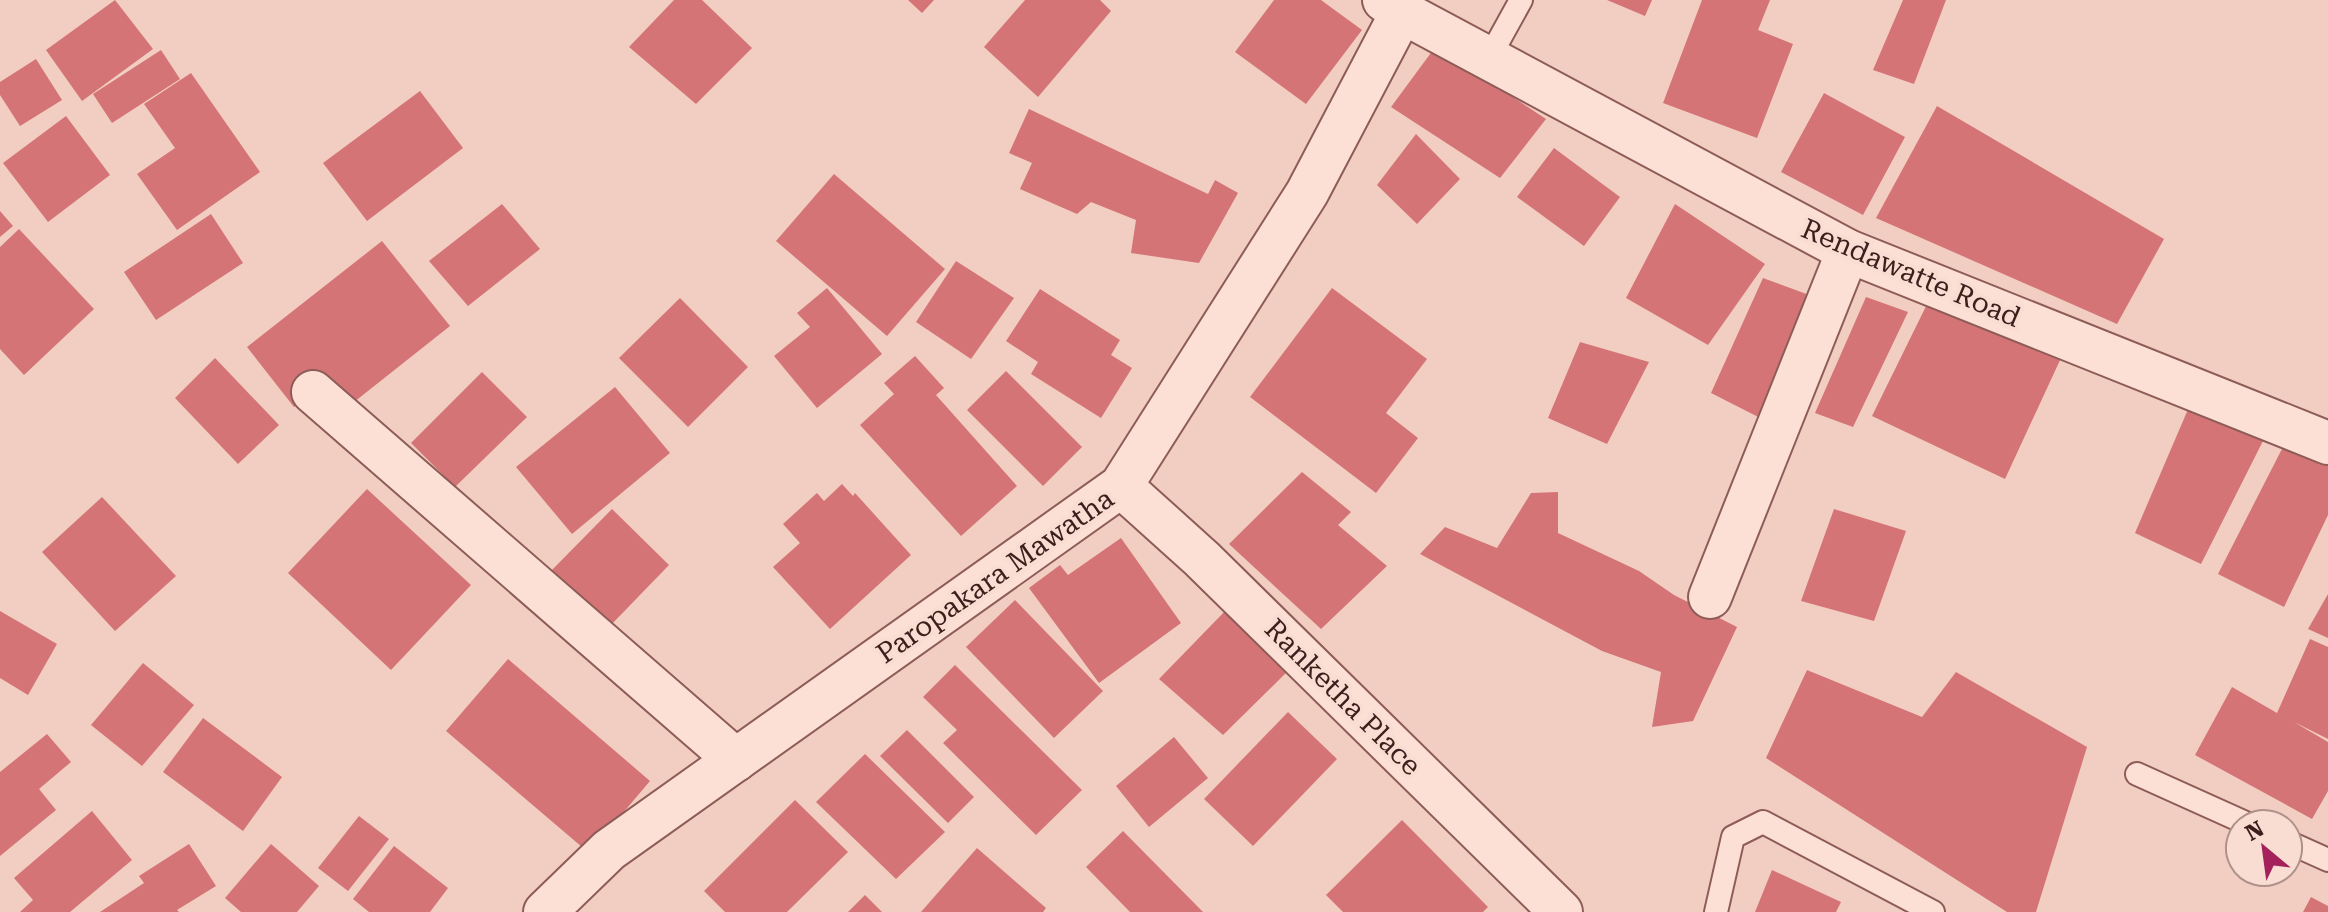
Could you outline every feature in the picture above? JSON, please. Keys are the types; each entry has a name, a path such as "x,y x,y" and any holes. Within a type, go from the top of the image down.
{"street":[{"name":"Rendawatte Road","path":"1393,6 1848,251 2328,443"},
{"name":"Paropakara Mawatha","path":"545,912 609,850 1121,486 1307,193 1393,6"},
{"path":"1710,597 1848,251"},
{"path":"313,392 736,760"},
{"name":"Ranketha Place","path":"1121,486 1202,559 1561,912"}],"lane":[{"path":"1489,58 1521,0"},
{"path":"2137,774 2224,813"},
{"path":"1716,912 1733,837 1763,822 1933,912"},
{"path":"2304,849 2328,860"}],"building":[{"path":"115,0 153,49 82,101 46,50"},
{"path":"674,0 702,0 752,48 696,104 629,47"},
{"path":"908,0 934,0 922,13"},
{"path":"1025,0 1100,0 1111,11 1038,97 984,47"},
{"path":"1274,0 1321,0 1362,30 1306,104 1235,52"},
{"path":"1607,0 1652,0 1645,16"},
{"path":"1702,0 1770,0 1758,30 1793,44 1757,138 1663,103"},
{"path":"1903,0 1946,0 1914,84 1873,70"},
{"path":"1436,46 1546,119 1500,178 1391,107"},
{"path":"161,50 180,79 112,123 93,94"},
{"path":"36,59 62,100 20,126 0,95 0,82"},
{"path":"191,73 260,172 177,230 137,174 175,148 144,104"},
{"path":"420,91 463,148 367,221 323,163"},
{"path":"1824,93 1905,137 1863,215 1781,172"},
{"path":"1937,106 2164,239 2117,324 1876,218"},
{"path":"1029,109 1208,194 1215,180 1238,193 1199,263 1131,253 1136,220 1091,202 1077,214 1020,189 1032,163 1009,153"},
{"path":"66,116 110,175 48,222 3,163"},
{"path":"1416,134 1460,179 1417,224 1377,185"},
{"path":"1554,148 1620,197 1584,246 1517,197"},
{"path":"834,174 945,269 887,336 776,241"},
{"path":"502,204 540,249 468,306 429,261"},
{"path":"1675,204 1765,264 1708,345 1626,298"},
{"path":"0,211 13,226 0,237"},
{"path":"211,214 243,263 156,320 124,272"},
{"path":"19,229 94,309 24,375 0,349 0,247"},
{"path":"382,241 450,326 349,406 329,380 294,407 247,347"},
{"path":"956,261 1014,298 971,359 916,322"},
{"path":"1763,278 1820,299 1774,425 1711,393"},
{"path":"827,288 882,354 817,408 774,356 810,327 797,313"},
{"path":"1332,288 1427,359 1386,413 1418,438 1376,493 1250,397"},
{"path":"1040,289 1120,340 1111,355 1132,368 1101,418 1031,374 1038,362 1006,341"},
{"path":"1934,290 2067,345 2005,479 1872,416"},
{"path":"1866,297 1908,312 1853,427 1815,413"},
{"path":"680,298 748,367 688,427 619,358"},
{"path":"1580,342 1649,362 1607,444 1548,418"},
{"path":"915,356 944,388 936,395 1017,486 961,536 860,425 894,394 884,383"},
{"path":"215,358 279,425 238,464 175,398"},
{"path":"1006,371 1082,447 1043,486 967,410"},
{"path":"482,372 527,417 455,487 411,443"},
{"path":"615,387 670,453 572,534 516,467"},
{"path":"2189,407 2265,437 2201,564 2135,533"},
{"path":"2285,443 2328,458 2328,515 2284,607 2218,574"},
{"path":"1302,472 1351,512 1338,525 1387,566 1321,629 1229,544"},
{"path":"842,484 853,496 855,493 911,555 830,629 773,567 800,543 783,524 817,493 824,501"},
{"path":"367,489 471,585 391,670 288,573"},
{"path":"1558,492 1558,533 1639,571 1674,595 1737,627 1693,721 1652,727 1661,672 1602,651 1420,554 1445,527 1497,548 1531,493"},
{"path":"102,497 176,576 115,631 42,552"},
{"path":"612,509 669,565 609,627 551,571"},
{"path":"1834,509 1906,531 1874,621 1801,601"},
{"path":"1121,538 1181,623 1099,683 1029,588 1060,565 1068,575"},
{"path":"2328,594 2328,638 2308,629"},
{"path":"1015,600 1103,691 1054,738 966,647"},
{"path":"1228,608 1291,668 1223,735 1159,679"},
{"path":"0,611 57,644 28,695 0,678"},
{"path":"2310,639 2328,647 2328,739 2294,722 2328,742 2328,791 2312,819 2304,815 2304,808 2292,808 2195,755 2232,687 2277,713"},
{"path":"508,659 650,781 589,853 446,731"},
{"path":"143,663 194,705 142,766 91,725"},
{"path":"955,665 1082,790 1036,835 943,743 957,730 923,697"},
{"path":"1807,670 1922,717 1956,672 2087,747 2036,912 2007,912 1766,758"},
{"path":"1288,712 1337,759 1253,846 1204,799"},
{"path":"203,718 282,777 243,831 163,772"},
{"path":"907,730 974,797 948,823 880,756"},
{"path":"47,734 71,762 39,789 56,810 0,856 0,772"},
{"path":"1174,737 1208,778 1149,827 1116,786"},
{"path":"865,754 945,832 896,879 816,802"},
{"path":"795,800 848,852 787,912 725,912 704,891"},
{"path":"92,811 132,860 70,912 20,912 33,900 14,878"},
{"path":"359,816 389,839 348,891 318,868"},
{"path":"1402,820 1488,907 1483,912 1343,912 1326,895"},
{"path":"1123,831 1203,912 1130,912 1086,867"},
{"path":"189,844 216,886 177,910 179,912 100,912 144,883 139,876"},
{"path":"271,844 319,886 297,912 241,912 225,898"},
{"path":"394,846 448,888 430,912 369,912 353,899"},
{"path":"977,848 1046,908 1043,912 921,912"},
{"path":"1772,870 1841,902 1836,912 1755,912"},
{"path":"865,895 882,912 848,912"},
{"path":"2311,897 2328,906 2328,912 2303,912"}]}
